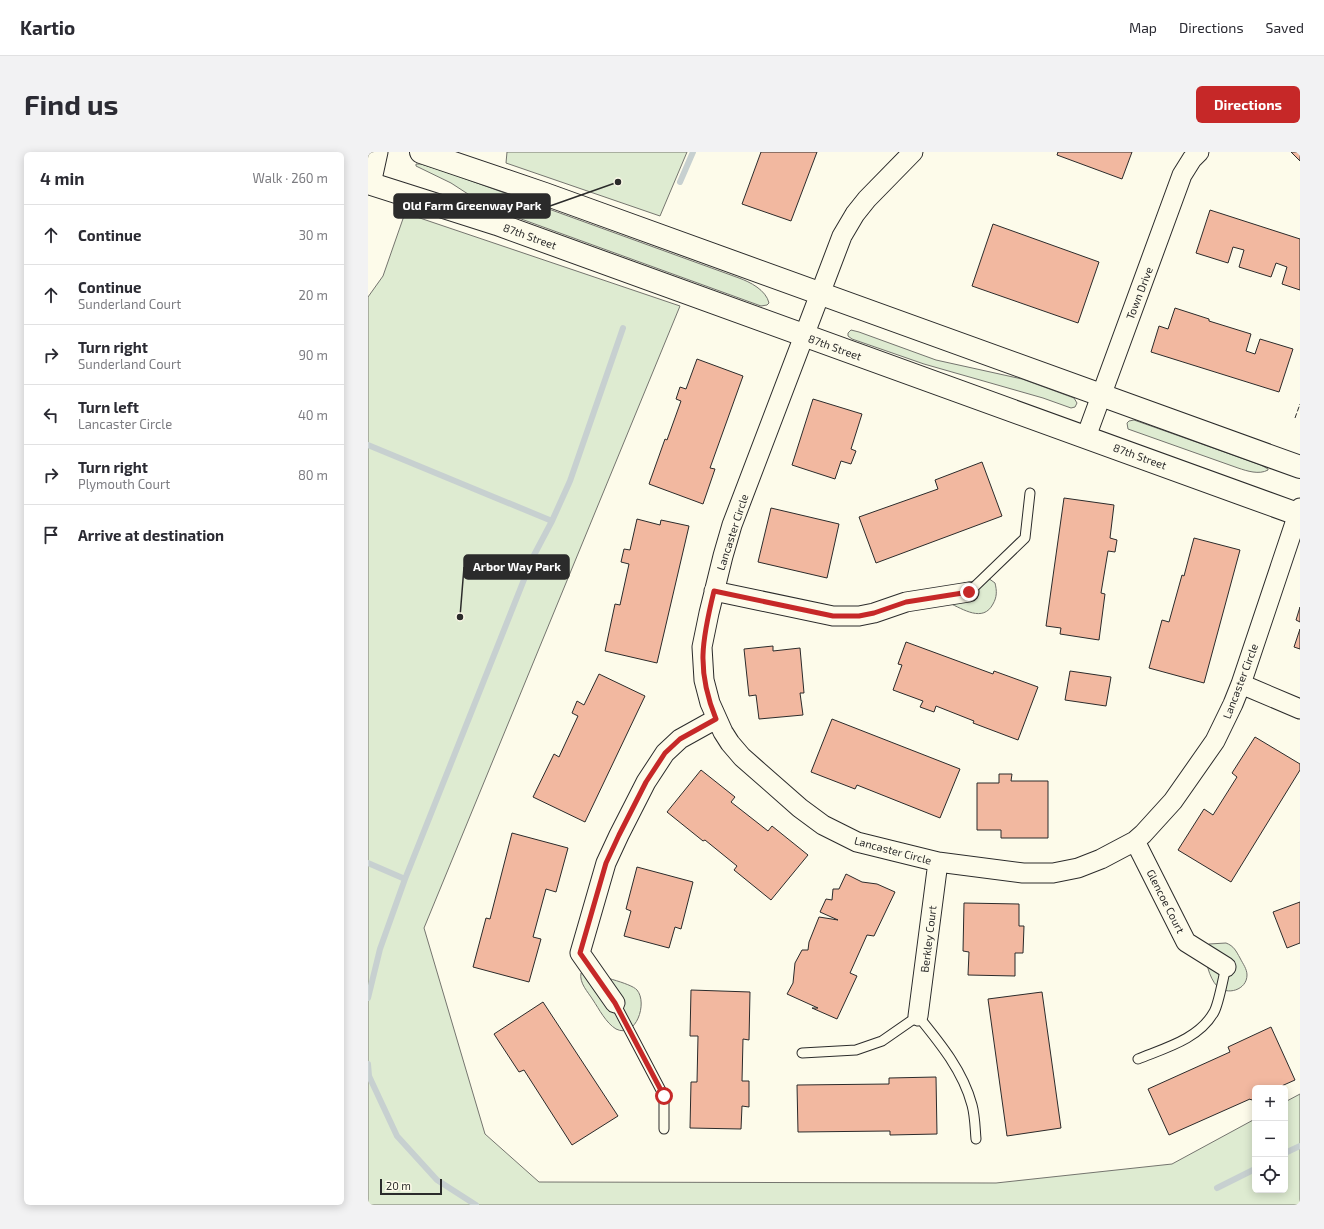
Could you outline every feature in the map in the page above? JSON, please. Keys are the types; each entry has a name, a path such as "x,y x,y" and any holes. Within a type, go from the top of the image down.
{"street":[{"path":"369,184 378,152"},
{"path":"421,152 545,194 1102,394 1300,467"},
{"name":"Lancaster Circle","path":"913,152 867,199 855,214 842,236 732,525 707,620 702,647 702,664 704,680 716,719 728,739 742,757 800,808 823,825 857,842 938,862 1023,873 1053,873 1078,868 1101,859 1135,841 1144,834 1174,801 1215,741 1234,704 1242,684 1299,512"},
{"name":"Town Drive","path":"1086,437 1182,175 1192,159 1199,152"},
{"name":"87th Street","path":"369,184 497,224 1086,437 1299,512"},
{"path":"714,591 833,616 859,616 874,613 906,602 969,592"},
{"path":"1242,684 1300,709"},
{"path":"615,1003 580,953 606,863 646,782 665,753 680,739 716,719"},
{"name":"Glencoe Court","path":"1135,841 1186,942 1226,967"},
{"name":"Berkley Court","path":"918,1016 938,862"}],"lane":[{"path":"969,592 1025,538 1030,493"},
{"path":"1138,1059 1188,1038 1206,1023 1214,1011 1226,967"},
{"path":"615,1003 664,1096 664,1129"},
{"path":"802,1053 856,1050 882,1041 918,1016 946,1050 961,1076 972,1105 976,1139"}],"green space":[{"path":"507,152 687,152 660,216 506,163"},
{"path":"416,164 421,164 444,171 743,280 753,284 761,290 765,294 769,303 761,306 488,207 451,183 416,166"},
{"path":"405,213 680,306 424,928 485,1134 539,1182 996,1183 1172,1164 1252,1121 1252,1193 1288,1193 1288,1100 1300,1094 1300,1205 368,1205 368,297 383,276"},
{"path":"851,330 936,360 1022,379 1074,398 1077,403 1075,407 1071,408 1043,398 924,364 852,339 848,336 848,333"},
{"path":"1134,420 1261,465 1268,470 1253,472 1245,470 1128,429 1127,423"},
{"path":"988,578 995,583 996,591 996,596 989,610 984,613 972,613 949,603 960,584"},
{"path":"1226,943 1233,947 1236,951 1245,966 1247,973 1244,984 1240,988 1231,991 1221,989 1214,983 1208,968 1204,948 1209,944"},
{"path":"585,972 621,982 637,990 641,1003 640,1011 638,1018 629,1029 623,1031 616,1029 606,1020 586,991 581,980 581,973"}],"building":[{"path":"761,152 817,152 791,221 742,204"},
{"path":"1058,152 1132,152 1122,179 1057,155"},
{"path":"1291,152 1300,152 1300,161"},
{"path":"1210,210 1300,239 1300,290 1282,284 1287,267 1276,263 1271,277 1239,267 1244,250 1233,247 1228,263 1196,253"},
{"path":"993,224 1099,262 1078,323 972,286"},
{"path":"1175,308 1209,319 1209,321 1251,334 1246,351 1255,354 1260,339 1293,349 1279,392 1151,352 1159,326 1168,329"},
{"path":"697,359 743,376 710,468 715,469 703,504 649,484 665,439 667,440 681,401 676,399 680,387 686,389"},
{"path":"813,399 862,414 851,449 856,451 851,464 841,461 835,479 792,465"},
{"path":"982,462 1002,516 876,563 859,517 938,489 935,480"},
{"path":"1064,498 1114,505 1110,538 1117,540 1115,552 1108,551 1101,593 1105,594 1099,640 1060,634 1061,628 1046,626"},
{"path":"771,508 839,524 827,578 758,562"},
{"path":"637,519 660,525 661,520 689,526 657,663 605,651 615,604 620,605 629,564 621,562 624,549 630,550"},
{"path":"1194,538 1240,550 1204,683 1149,668 1162,620 1169,622 1182,575 1184,576"},
{"path":"1300,607 1300,622 1296,620"},
{"path":"1300,629 1300,649 1294,647"},
{"path":"906,642 993,674 994,671 1038,687 1018,740 973,723 974,721 936,706 934,712 920,707 923,701 893,690 902,665 898,664"},
{"path":"773,646 773,651 800,648 804,693 800,693 803,715 759,719 756,695 749,696 744,649"},
{"path":"1070,671 1111,677 1106,706 1065,700"},
{"path":"599,674 645,696 585,822 533,797 554,754 559,757 578,716 572,713 577,701 584,705"},
{"path":"832,719 960,769 940,818 857,785 855,789 811,772"},
{"path":"1255,737 1300,764 1300,770 1231,882 1178,850 1204,809 1213,815 1237,777 1232,773"},
{"path":"701,770 735,797 731,802 768,831 772,826 808,855 771,900 734,870 737,866 667,812"},
{"path":"999,774 1012,774 1011,781 1048,781 1048,838 1001,838 1001,830 977,830 977,783 999,783"},
{"path":"512,833 568,848 556,892 546,889 533,937 541,939 529,982 473,967 486,918 490,919"},
{"path":"637,867 693,882 681,929 675,927 669,948 624,936 631,911 626,909"},
{"path":"846,874 862,882 877,884 895,892 874,936 867,935 850,973 857,976 837,1019 812,1008 818,1008 787,994 793,983 795,963 802,950 808,950 809,942 819,917 838,920 820,912 826,899 832,900 833,889 839,889"},
{"path":"1300,902 1300,943 1287,948 1273,912"},
{"path":"964,903 1019,904 1019,926 1024,926 1023,953 1015,953 1015,976 968,975 969,952 963,951"},
{"path":"691,990 750,992 749,1040 743,1039 742,1081 749,1081 749,1107 742,1106 741,1129 690,1128 691,1082 697,1082 698,1036 690,1036"},
{"path":"1042,992 1061,1128 1007,1136 988,999"},
{"path":"543,1002 618,1116 572,1145 524,1070 519,1072 494,1034"},
{"path":"1271,1027 1295,1080 1284,1085 1252,1085 1252,1100 1250,1099 1169,1135 1148,1089 1230,1052 1228,1047"},
{"path":"936,1077 937,1134 890,1135 890,1131 798,1132 797,1085 889,1084 889,1078"}],"waterway":[{"path":"680,182 693,152"},
{"path":"368,998 380,949 405,879 533,557 552,521 570,481 623,328"},
{"path":"368,445 552,521"},
{"path":"368,863 405,879"},
{"path":"368,1064 369,1076 397,1136 437,1180 476,1205"},
{"path":"1288,1152 1300,1146"},
{"path":"1217,1188 1252,1170"}],"fence":[{"path":"1295,418 1300,404"}],"place":[{"name":"Old Farm Greenway Park","path":"618,182"},
{"name":"Arbor Way Park","path":"460,617"}],"route":[{"path":"664,1096 615,1003 580,953 606,863 646,782 665,753 680,739 716,719 704,680 702,664 702,647 714,591 833,616 859,616 874,613 906,602 969,592"}]}
